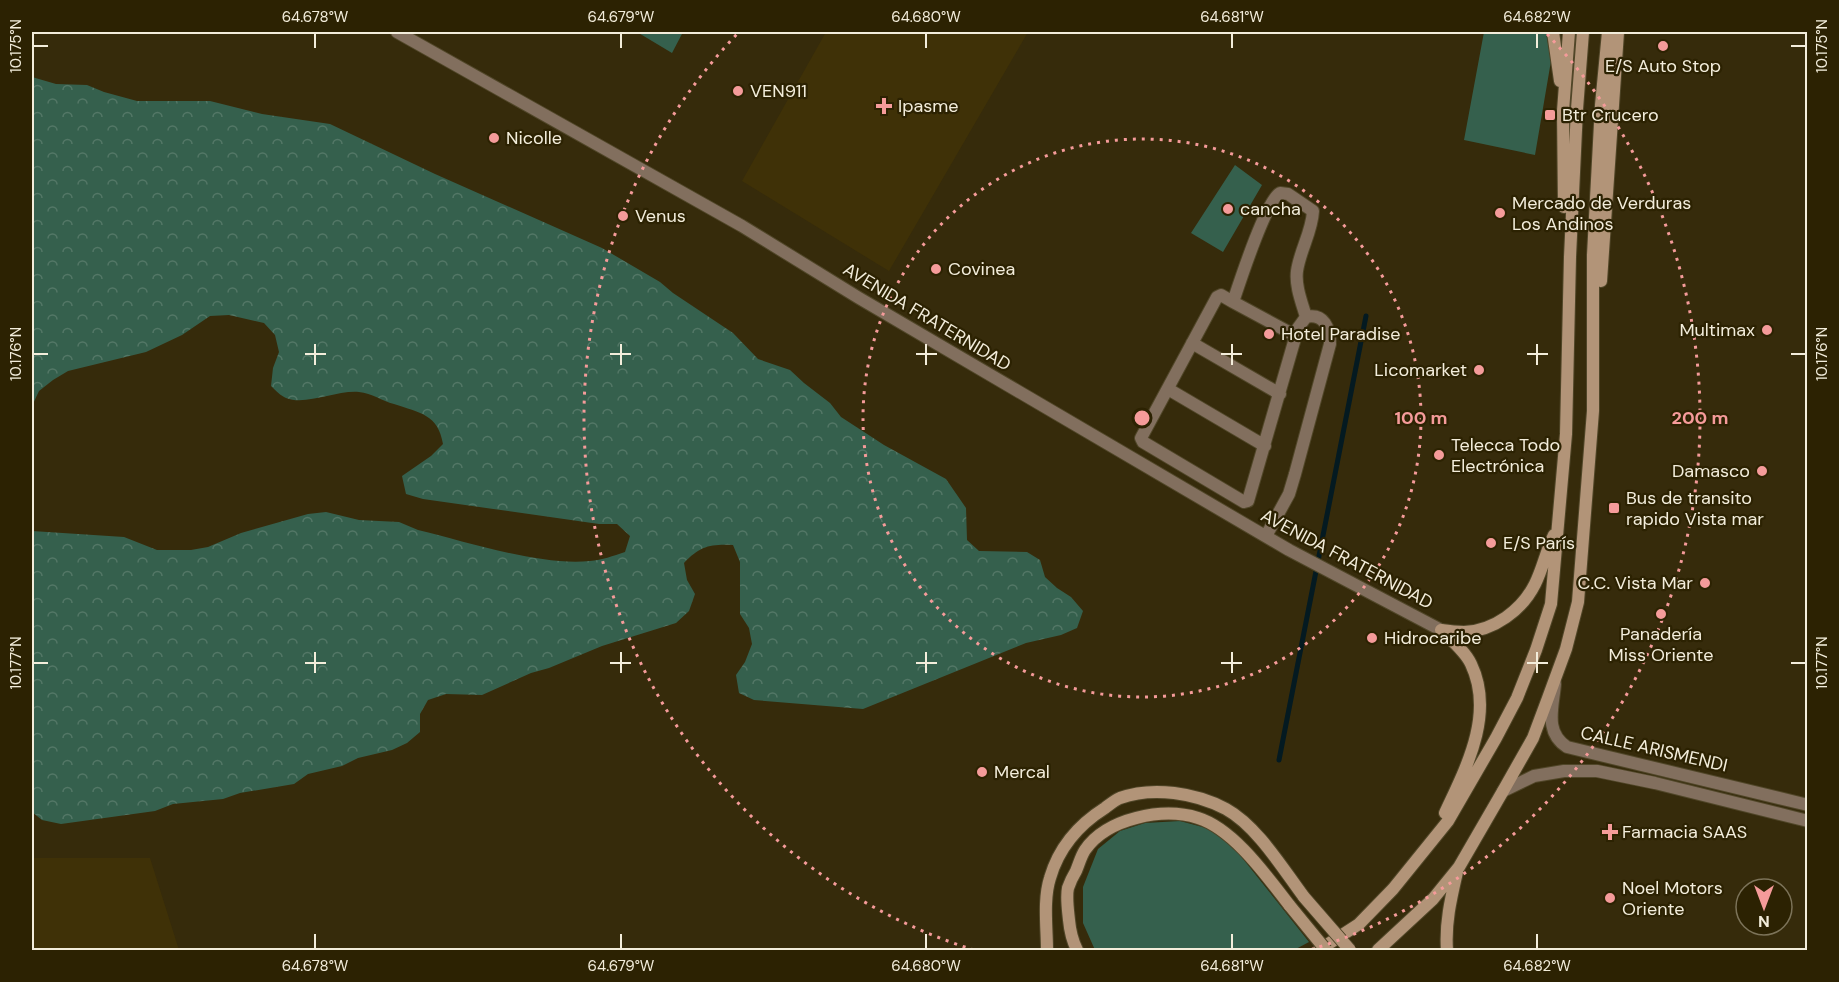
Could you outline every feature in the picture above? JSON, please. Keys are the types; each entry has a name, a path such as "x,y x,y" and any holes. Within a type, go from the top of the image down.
{"main road":[{"path":"1553,32 1563,111"},
{"path":"1319,951 1359,924 1393,889 1448,821 1474,778 1521,688 1551,604 1566,434 1563,111 1569,32"},
{"path":"1566,389 1576,109 1582,32"},
{"path":"1378,951 1433,899 1459,867 1503,791 1533,738 1566,649 1578,602 1593,411 1593,255 1601,105 1608,32"},
{"path":"1592,392 1618,32"},
{"path":"1441,630 1465,632 1491,625 1511,614 1525,602 1536,582 1558,526"},
{"path":"1429,847 1468,762 1479,727 1479,688 1471,663 1441,630"},
{"path":"1047,951 1050,879 1059,856 1076,830 1119,798 1149,793 1180,793 1199,798 1227,810 1250,828 1350,951"},
{"path":"1077,951 1071,940 1068,888 1086,850 1099,836 1114,827 1138,817 1163,812 1200,818 1222,832 1250,856 1326,951"},
{"path":"1447,951 1449,903 1459,867"}],"street":[{"name":"AVENIDA FRATERNIDAD","path":"397,32 742,226 859,298 1289,550 1441,630"},
{"path":"1233,302 1263,218 1274,196 1280,193 1288,194 1313,211 1312,222 1297,271 1297,283 1306,317 1296,336 1251,498 1244,502 1141,438 1219,295 1296,336"},
{"path":"1266,536 1289,494 1330,344 1330,333 1323,320 1314,316 1306,317"},
{"path":"1192,343 1280,394"},
{"path":"1168,389 1264,446"},
{"name":"CALLE ARISMENDI","path":"1556,677 1552,718 1553,733 1558,741 1567,747 1808,804"},
{"name":"CALLE ARISMENDI","path":"1503,791 1534,776 1564,771 1597,771 1808,821"}],"shaded area":[{"name":"Ipasme","path":"826,32 1028,32 889,271 742,181"},
{"path":"32,858 150,858 179,950 32,950"}],"green space":[{"path":"637,32 683,32 672,53"},
{"path":"1484,32 1546,32 1551,61 1535,155 1464,140"},
{"path":"32,77 56,84 87,85 137,101 210,101 262,114 330,124 435,174 602,248 660,282 733,333 758,359 790,370 830,403 841,417 884,445 946,479 966,508 967,540 979,551 1027,552 1040,560 1045,577 1071,597 1083,611 1077,628 1061,635 1026,643 863,709 754,700 739,693 736,675 745,662 752,644 749,628 740,614 740,562 733,545 706,547 684,563 687,580 695,594 689,611 676,623 602,646 531,673 482,695 446,694 428,700 420,714 420,732 407,743 392,750 308,774 294,784 240,793 223,799 173,804 155,811 61,824 42,820 32,812 32,531 124,537 157,550 191,550 208,547 241,533 308,514 326,512 359,520 399,522 418,530 504,552 570,562 599,560 625,552 630,536 617,524 599,524 423,499 406,494 402,476 431,456 443,444 437,426 420,413 364,393 341,393 303,400 284,397 271,386 273,368 279,352 275,335 264,323 229,315 210,316 182,335 146,352 68,371 39,391 32,406"},
{"name":"cancha","path":"1235,165 1262,185 1223,252 1191,233"},
{"path":"1180,821 1210,829 1236,850 1309,942 1294,950 1095,950 1083,923 1083,887 1098,849 1120,831 1145,823"}],"waterway":[{"path":"1279,760 1366,316"}],"place":[{"name":"E/S Auto Stop","path":"1663,46"},
{"name":"VEN911","path":"738,91"},
{"name":"Ipasme","path":"884,106"},
{"name":"Btr Crucero","path":"1550,115"},
{"name":"Nicolle","path":"494,138"},
{"name":"cancha","path":"1228,209"},
{"name":"Mercado de Verduras Los Andinos","path":"1500,213"},
{"name":"Venus","path":"623,216"},
{"name":"Covinea","path":"936,269"},
{"name":"Multimax","path":"1767,330"},
{"name":"Hotel Paradise","path":"1269,334"},
{"name":"Licomarket","path":"1479,370"},
{"name":"Telecca Todo Electrónica","path":"1439,455"},
{"name":"Damasco","path":"1762,471"},
{"name":"Bus de transito rapido Vista mar","path":"1614,508"},
{"name":"E/S París","path":"1491,543"},
{"name":"C.C. Vista Mar","path":"1705,583"},
{"name":"Panadería Miss Oriente","path":"1661,614"},
{"name":"Hidrocaribe","path":"1372,638"},
{"name":"Mercal","path":"982,772"},
{"name":"Farmacia SAAS","path":"1610,832"},
{"name":"Noel Motors Oriente","path":"1610,898"}]}
